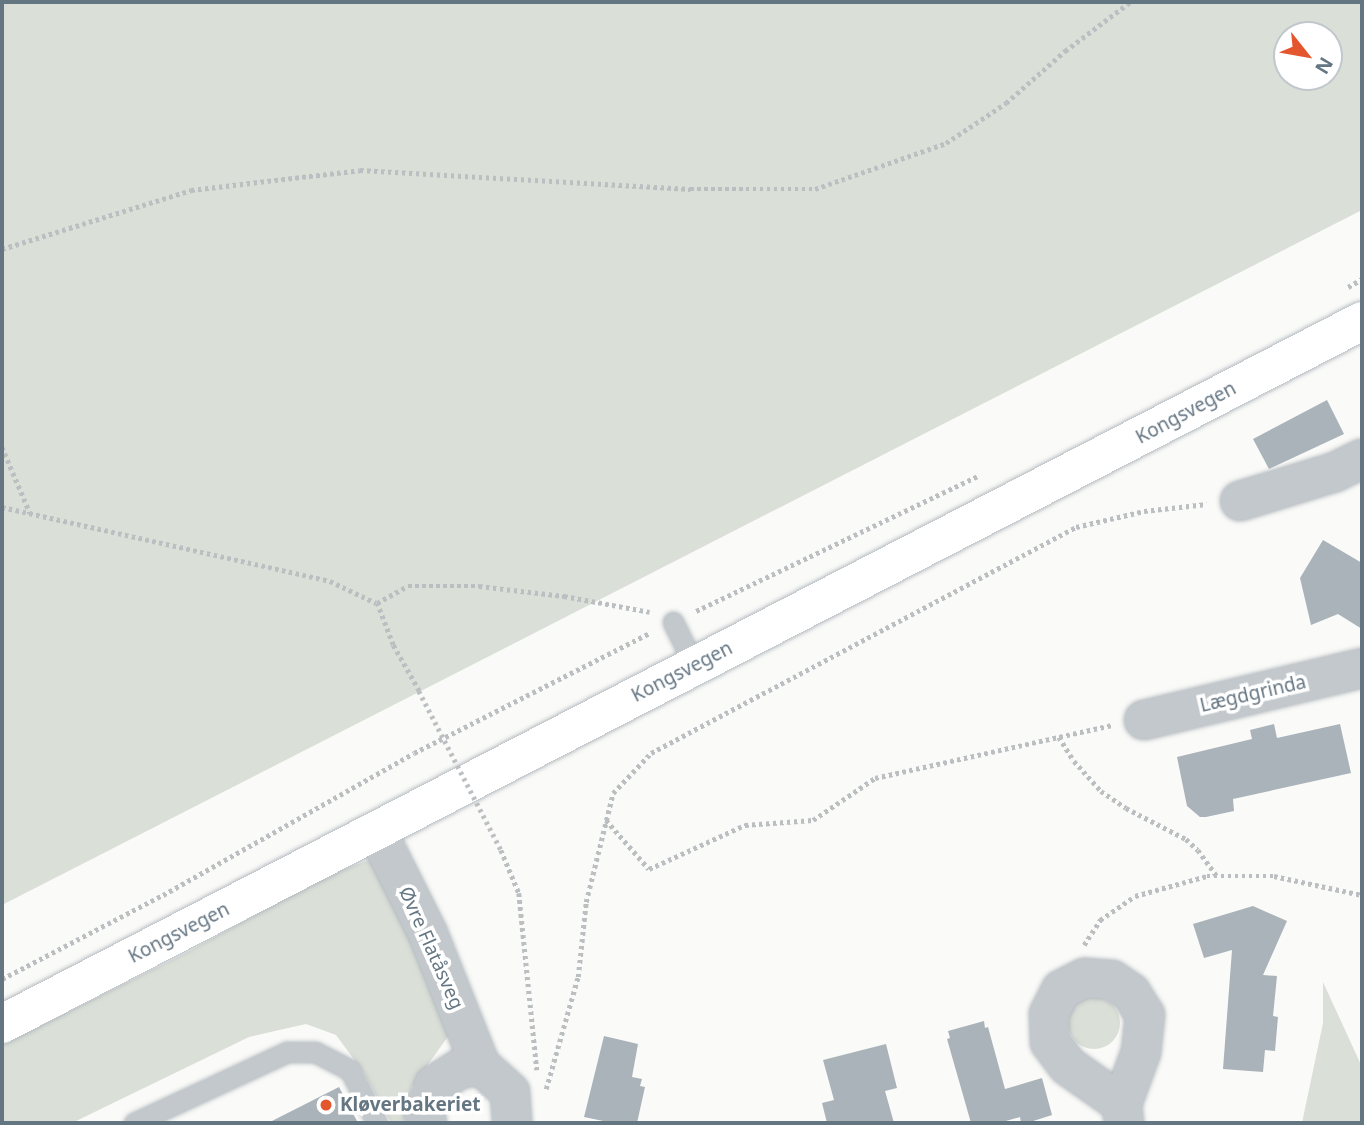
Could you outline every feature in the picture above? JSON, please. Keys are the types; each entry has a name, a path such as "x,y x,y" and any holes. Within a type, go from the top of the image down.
{"main road":[{"name":"Kongsvegen","path":"2,1024 1362,321"}],"street":[{"path":"1240,501 1335,472 1362,459"},
{"name":"Lægdgrinda","path":"1144,720 1362,668"},
{"name":"Øvre Flatåsveg","path":"377,832 428,934 480,1065 510,1092 512,1123"},
{"path":"1085,978 1112,980 1131,993 1145,1015 1141,1052 1123,1114 1069,1066 1049,1042 1049,1014 1061,990 1085,978"},
{"path":"427,1123 424,1116 434,1085 460,1069 480,1065"}],"lane":[{"path":"673,622 694,665"},
{"path":"134,1123 287,1052 315,1052 350,1070 377,1123"}],"path":[{"path":"2,249 191,190 360,170 690,188 815,189 946,144 1006,103 1065,51 1130,2"},
{"path":"2,447 30,513"},
{"path":"543,1102 578,977 586,902 613,793 650,752 1076,527 1144,511 1240,501"},
{"path":"2,507 330,581 377,603 394,645 500,850 519,893 541,1090"},
{"path":"377,603 408,586 479,586 564,596 656,613 673,622"},
{"path":"606,820 649,869 745,825 813,820 875,778 1144,720"},
{"path":"1059,737 1074,761 1101,790 1126,808 1185,839 1198,850 1217,876"},
{"path":"1085,978 1084,946 1100,920 1135,896 1217,876 1274,876 1362,895"}],"shaded area":[{"path":"2,2 1362,2 1362,210 2,905"},
{"path":"369,860 404,909 449,1035 412,1087 403,1123 391,1123 364,1073 336,1035 306,1024 249,1037 72,1123 2,1123 2,1045 186,953 326,876"},
{"path":"1323,982 1362,1067 1362,1123 1302,1123 1323,1023"},
{"path":"1094,997 1113,1004 1120,1023 1113,1042 1094,1049 1075,1042 1068,1023 1075,1004"}],"building":[{"path":"1327,400 1344,434 1269,469 1253,439"},
{"path":"1323,540 1362,563 1362,629 1338,614 1311,625 1300,578"},
{"path":"1274,724 1277,738 1340,724 1351,773 1233,799 1234,811 1206,817 1200,817 1187,806 1177,757 1252,739 1250,730"},
{"path":"1253,906 1287,921 1263,975 1277,976 1273,1016 1278,1017 1275,1051 1265,1050 1263,1072 1223,1069 1232,950 1204,958 1193,924"},
{"path":"984,1021 1005,1089 1042,1078 1052,1115 1027,1123 1021,1123 1020,1117 999,1123 971,1123 947,1039 950,1038 948,1031"},
{"path":"604,1036 638,1044 632,1077 642,1079 640,1086 645,1087 637,1123 613,1123 584,1117"},
{"path":"886,1044 897,1088 885,1091 894,1123 827,1123 822,1103 834,1100 823,1060"},
{"name":"Kløverbakeriet","path":"339,1087 358,1123 268,1123"}],"place":[{"name":"Kløverbakeriet","path":"326,1105"}]}
